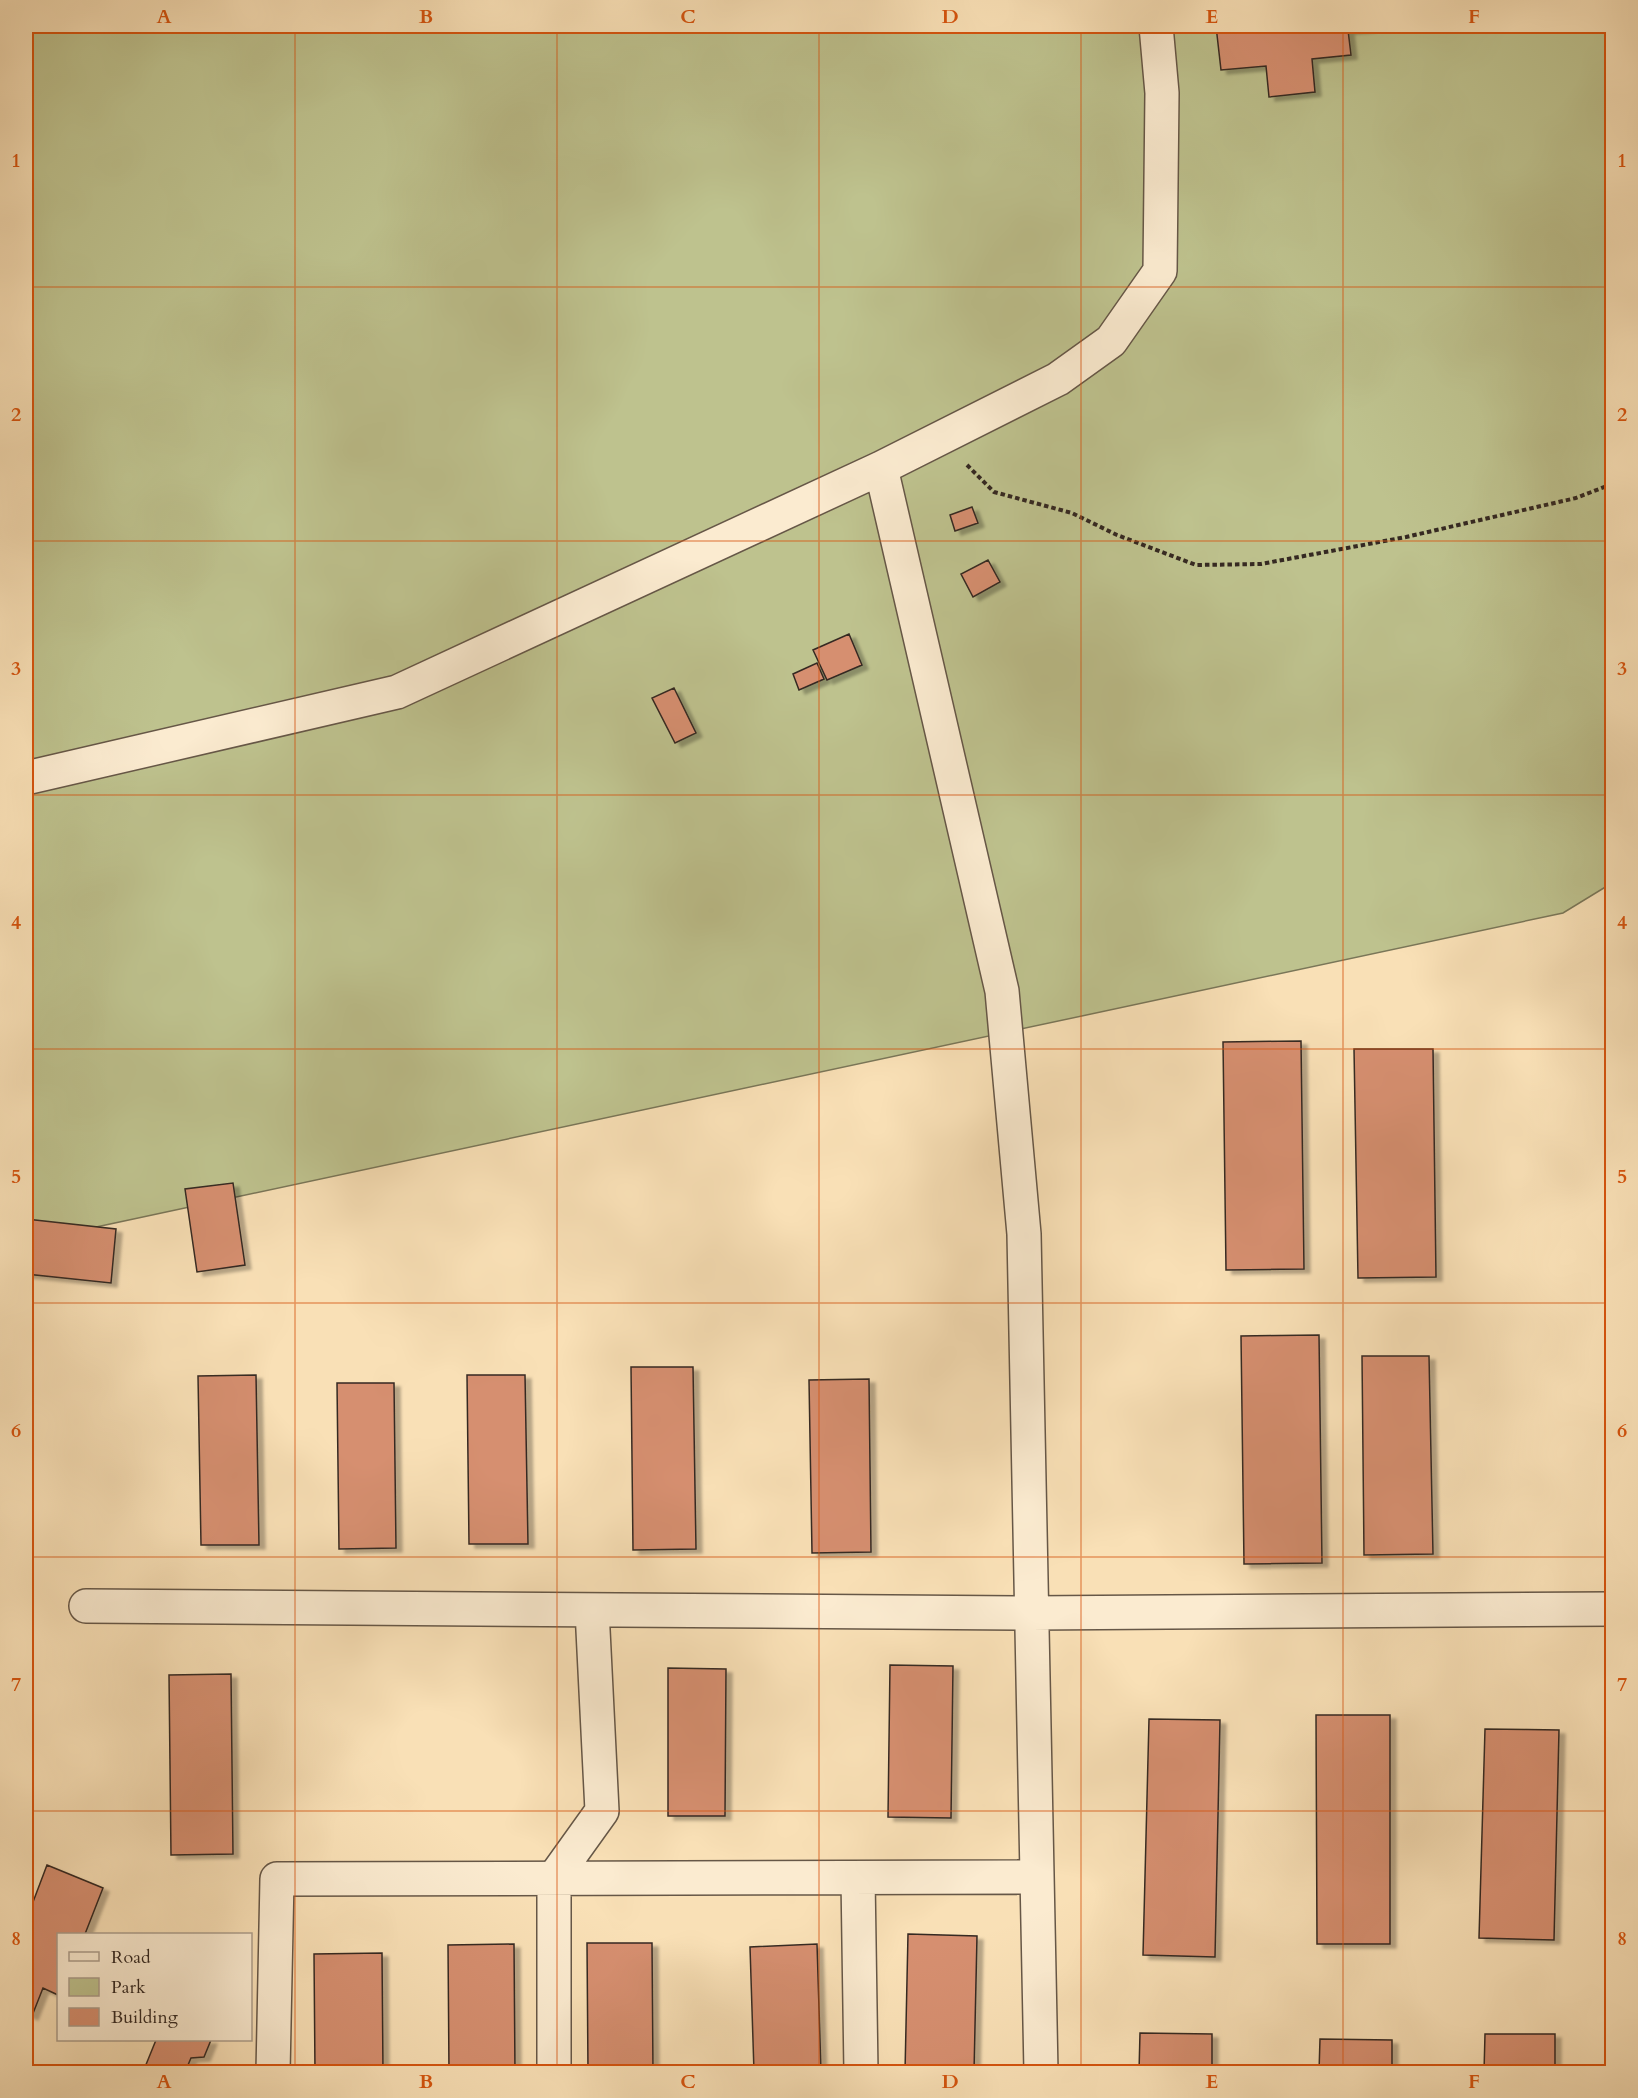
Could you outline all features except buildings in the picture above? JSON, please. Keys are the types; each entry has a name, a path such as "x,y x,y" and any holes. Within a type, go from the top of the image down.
{"street":[{"path":"26,778 397,692 881,468 1058,380 1111,341 1160,271 1162,93 1156,26"},
{"path":"881,468 1002,991 1024,1234 1041,2073"},
{"path":"86,1606 1031,1612 1612,1610"},
{"path":"554,2073 554,1878 602,1811 592,1610"},
{"path":"273,2073 277,1879 1037,1877"},
{"path":"858,1878 861,2073"}],"path":[{"path":"936,441 975,471 994,492 1072,513 1118,535 1196,565 1261,564 1406,537 1576,498 1612,484"}],"green space":[{"path":"26,26 1612,26 1612,883 1563,913 26,1242"}]}
